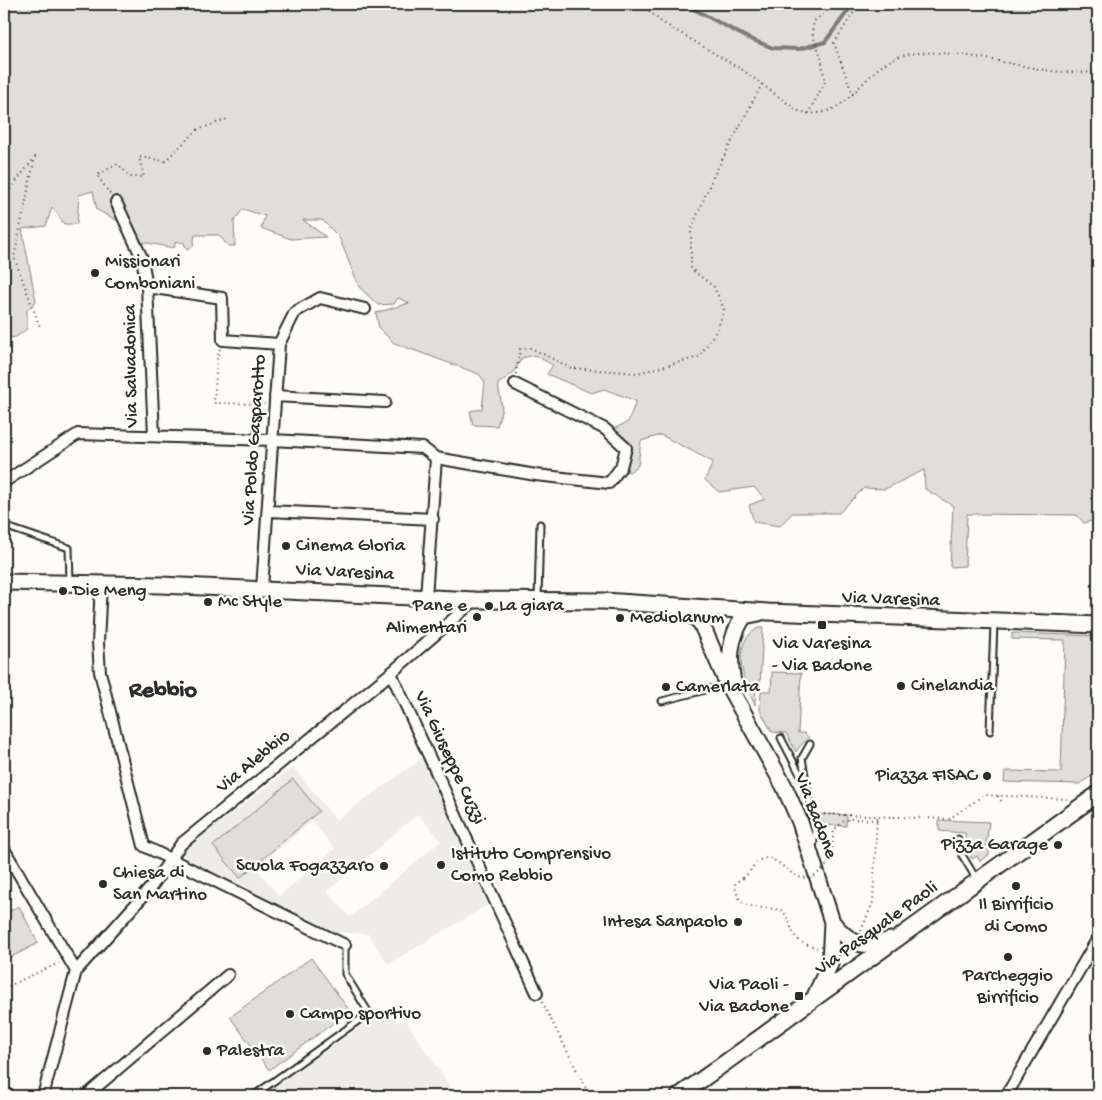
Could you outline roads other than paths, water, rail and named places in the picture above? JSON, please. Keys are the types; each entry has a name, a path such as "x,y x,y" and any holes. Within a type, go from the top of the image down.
{"main road":[{"name":"Via Varesina","path":"4,582 262,589 476,600 604,601 768,612 1098,627"},
{"name":"Via Badone","path":"684,607 702,624 728,685 792,802 832,922 841,934 853,942 864,946 876,945 907,932"},
{"path":"744,616 768,612"},
{"name":"Via Badone","path":"738,701 730,664 730,651 735,631 744,616"},
{"name":"Via Pasquale Paoli","path":"679,1096 1092,799"},
{"name":"Via Badone","path":"811,1002 826,976 830,964 832,922"}],"street":[{"name":"Via Salvadonica","path":"4,482 78,434 154,435 147,287 142,258 116,202"},
{"path":"147,287 222,298 223,340 279,344"},
{"name":"Via Poldo Gasparotto","path":"262,589 269,511 279,344 295,312 320,298 365,309"},
{"path":"154,435 423,448 436,458 536,475 610,483 621,467 626,448 605,429 515,384"},
{"path":"275,400 385,402"},
{"path":"426,597 436,458"},
{"path":"269,511 433,519"},
{"path":"101,584 98,643 100,672 144,846 346,945"},
{"name":"Via Alebbio","path":"76,971 152,886 180,844 391,673 476,600"},
{"name":"Via Giuseppe Cuzzi","path":"391,673 537,993"},
{"path":"4,849 76,971 42,1096"},
{"path":"1006,1096 1098,938"},
{"path":"86,1096 228,975"}],"lane":[{"path":"538,600 540,524"},
{"path":"4,526 69,548 70,583"},
{"name":"Via Varesina","path":"684,607 706,614 744,616 994,622"},
{"path":"990,731 994,622"},
{"path":"662,701 728,685"},
{"path":"781,738 806,785"},
{"path":"810,744 802,758 809,809 815,833 810,858"},
{"path":"958,839 962,855 978,881"},
{"path":"253,1096 369,1013 346,974 346,945"}],"waterway":[{"path":"684,4 748,38 773,48 799,49 825,42 853,4"}],"place":[{"name":"Missionari Comboniani","path":"95,273"},
{"name":"Cinema Gloria","path":"286,546"},
{"name":"Die Meng","path":"63,591"},
{"name":"Mc Style","path":"208,602"},
{"name":"La giara","path":"489,606"},
{"name":"Pane e Alimentari","path":"477,617"},
{"name":"Mediolanum","path":"620,618"},
{"name":"Via Varesina - Via Badone","path":"822,625"},
{"name":"Cinelandia","path":"901,686"},
{"name":"Camerlata","path":"666,687"},
{"name":"Piazza FISAC","path":"987,776"},
{"name":"Pizza Garage","path":"1058,845"},
{"name":"Istituto Comprensivo Como Rebbio","path":"441,865"},
{"name":"Scuola Fogazzaro","path":"384,866"},
{"name":"Chiesa di San Martino","path":"103,884"},
{"name":"Il Birrificio di Como","path":"1016,886"},
{"name":"Intesa Sanpaolo","path":"738,922"},
{"name":"Parcheggio Birrificio","path":"1008,957"},
{"name":"Via Paoli - Via Badone","path":"799,996"},
{"name":"Campo sportivo","path":"290,1014"},
{"name":"Palestra","path":"207,1051"}],"district":[{"name":"Rebbio","path":"163,691"}]}
